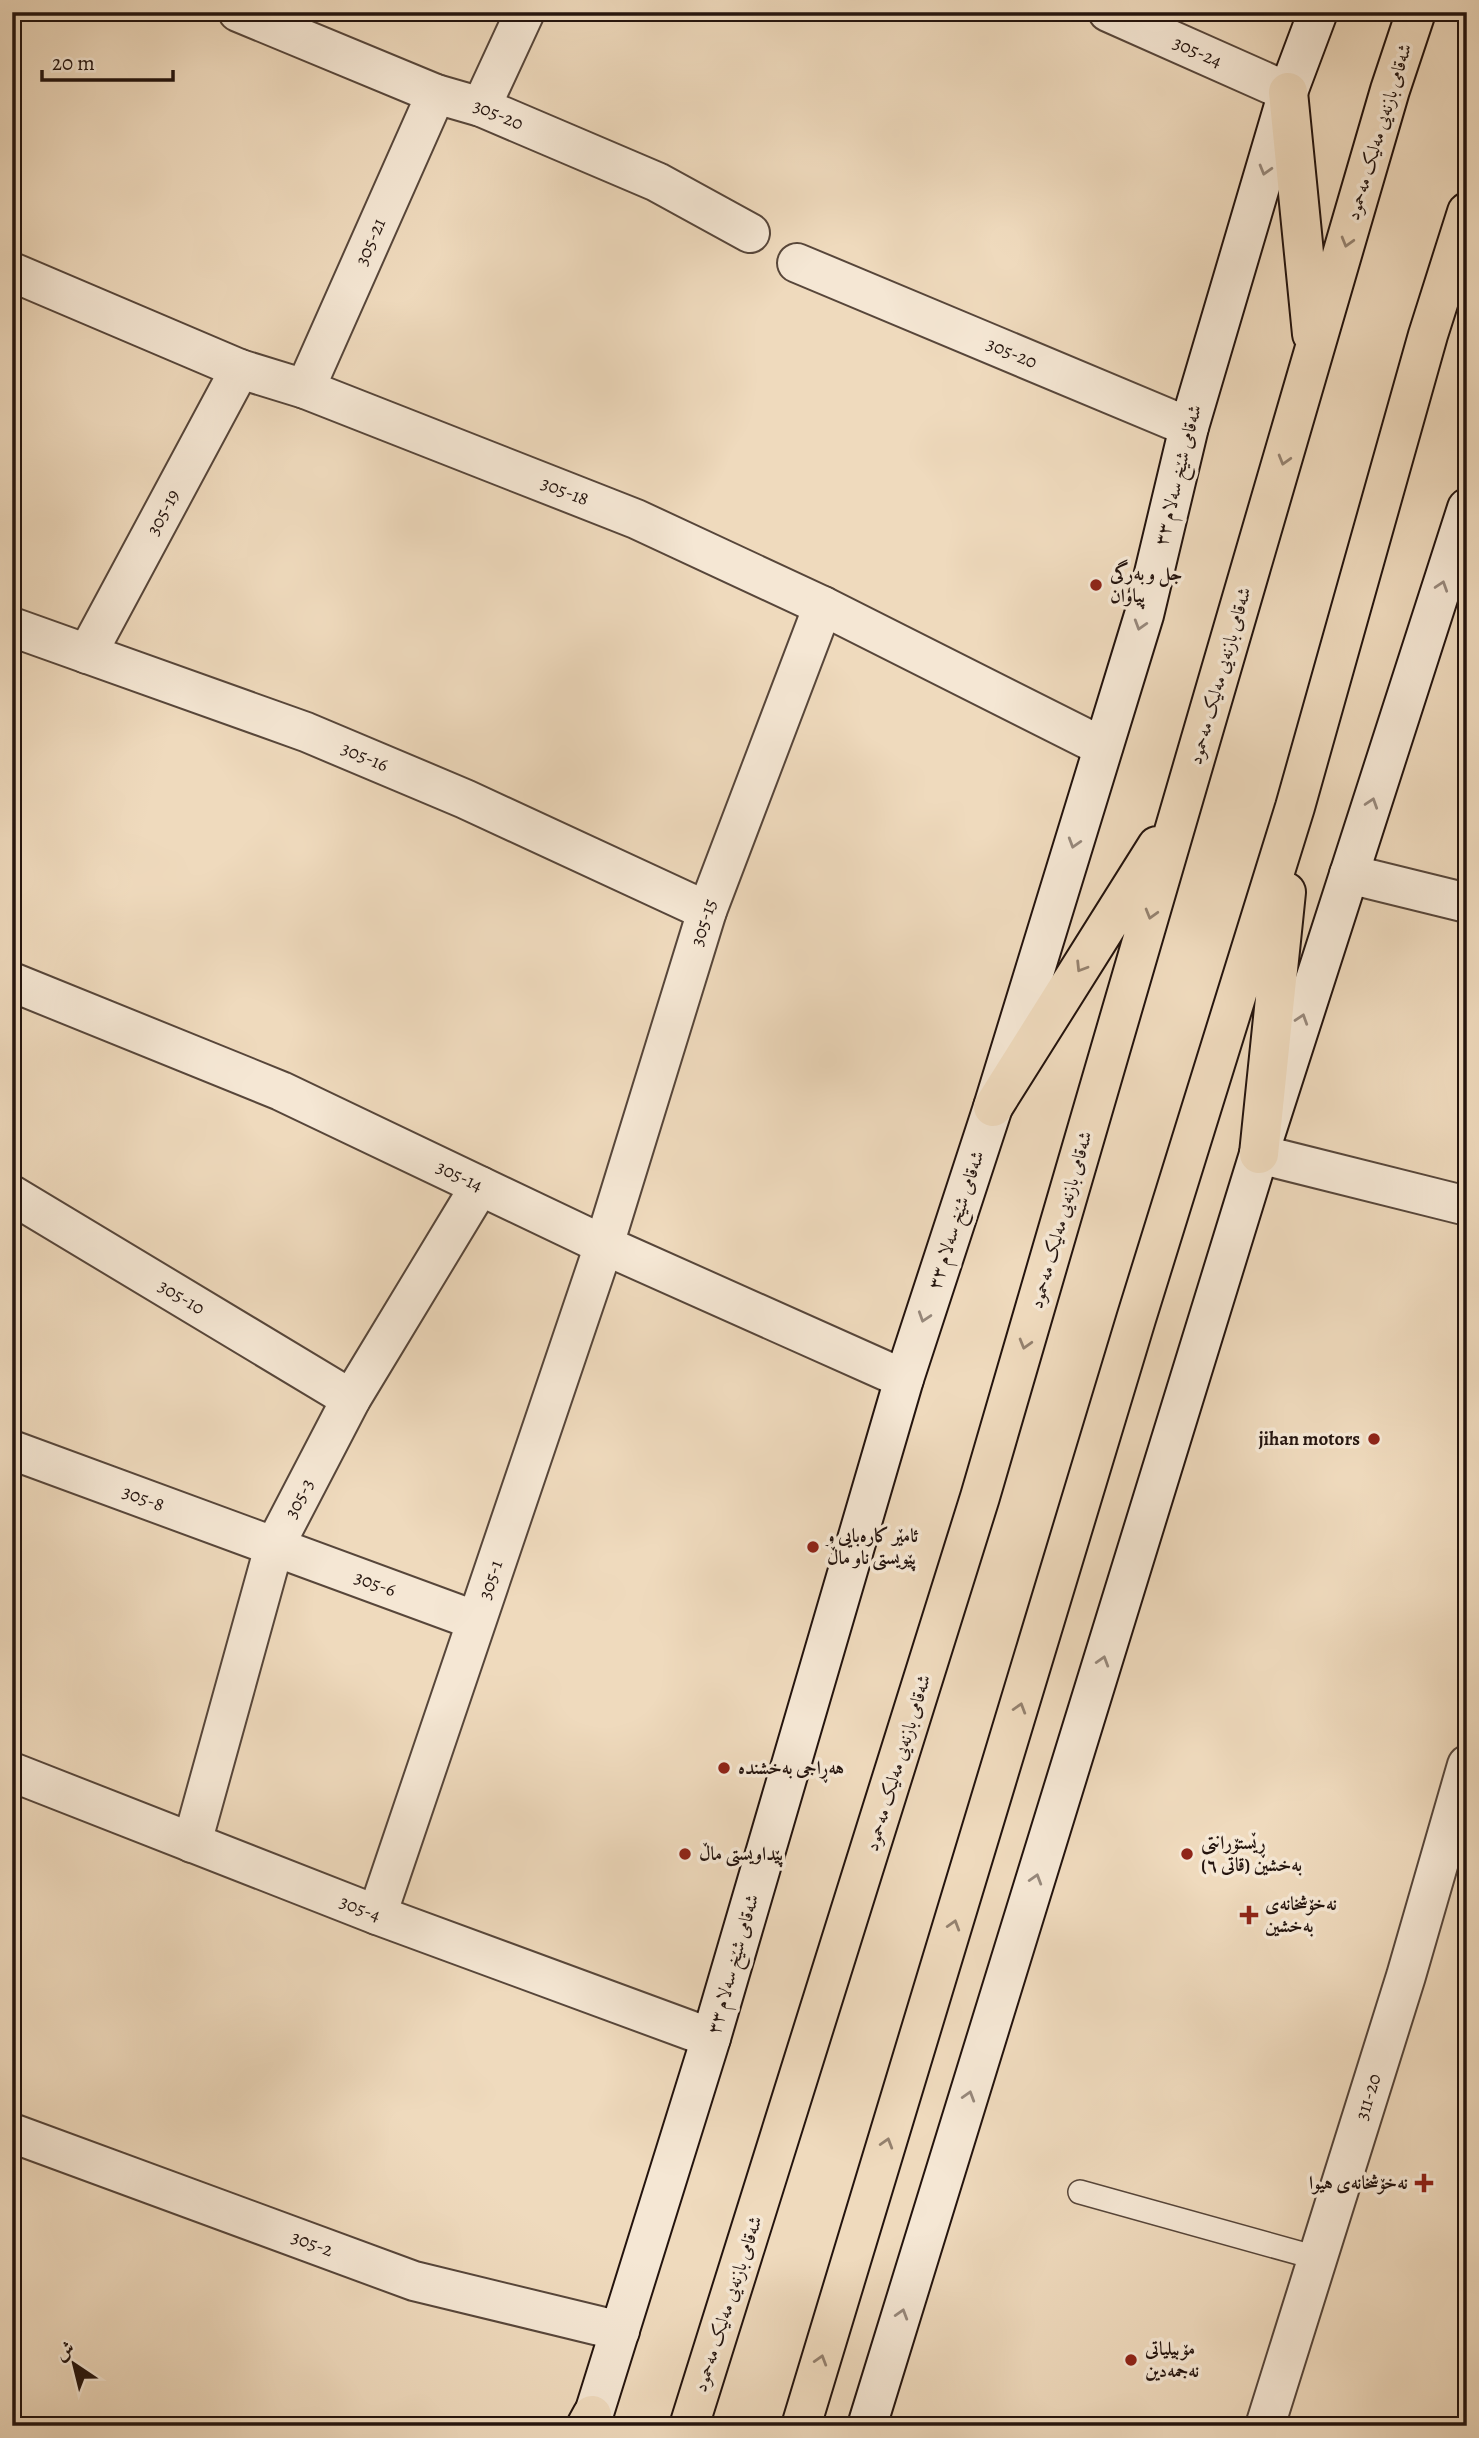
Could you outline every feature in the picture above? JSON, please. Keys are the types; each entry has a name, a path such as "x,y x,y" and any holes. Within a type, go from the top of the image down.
{"highway":[{"name":"شەقامی بازنەیی مەلیک مەحمود","path":"690,2423 980,1497 1390,90 1416,12"},
{"path":"1288,92 1314,356"},
{"path":"801,2426 1136,1319 1295,807 1428,335 1467,212"},
{"path":"1428,335 1467,284"},
{"path":"993,1107 1182,805"},
{"path":"1259,1154 1295,807"}],"street":[{"name":"305-20","path":"237,12 436,94 481,107 657,182 750,233"},
{"path":"481,107 525,12"},
{"name":"305-24","path":"1108,12 1288,92"},
{"name":"شەقامی شێخ سەلام ٣٣","path":"591,2423 711,2038 904,1379 993,1107 1144,615 1189,427 1288,92 1318,12"},
{"name":"305-21","path":"304,389 436,94"},
{"name":"305-20","path":"797,263 1189,427"},
{"name":"305-18","path":"12,272 240,369 304,389 636,519 822,606 1103,747"},
{"name":"305-19","path":"87,654 240,369"},
{"path":"867,2426 1259,1154 1467,508"},
{"name":"305-15","path":"604,1245 707,911 822,606"},
{"name":"305-16","path":"12,627 318,737 465,799 707,911"},
{"path":"1349,874 1467,903"},
{"name":"305-14","path":"12,982 281,1091 604,1245 904,1379"},
{"path":"1259,1154 1467,1206"},
{"name":"305-3","path":"192,1843 274,1547 351,1399 480,1186"},
{"name":"305-10","path":"12,1195 351,1399"},
{"name":"305-1","path":"377,1915 474,1620 604,1245"},
{"name":"305-8","path":"12,1450 274,1547"},
{"name":"305-6","path":"274,1547 474,1620"},
{"name":"311-20","path":"1265,2426 1317,2258 1452,1874 1467,1766"},
{"name":"305-4","path":"12,1772 377,1915 711,2038"},
{"name":"305-2","path":"12,2133 414,2281 620,2330"}],"lane":[{"path":"1080,2192 1317,2258"}],"place":[{"name":"جل و بەرگی پیاوان","path":"1096,585"},
{"name":"jihan motors","path":"1374,1439"},
{"name":"ئامێر کارەبایی و پێویستی ناو ماڵ","path":"813,1547"},
{"name":"هەڕاجی بەخشندە","path":"724,1768"},
{"name":"پێداویستی ماڵ","path":"685,1854"},
{"name":"ڕێستۆرانتی بە‌خشین (قاتی ٦)","path":"1187,1854"},
{"name":"نەخۆشخانەی بەخشین","path":"1249,1915"},
{"name":"نەخۆشخانەی هیوا","path":"1424,2183"},
{"name":"مۆبیلیاتی نەجمەدین","path":"1131,2360"}]}
